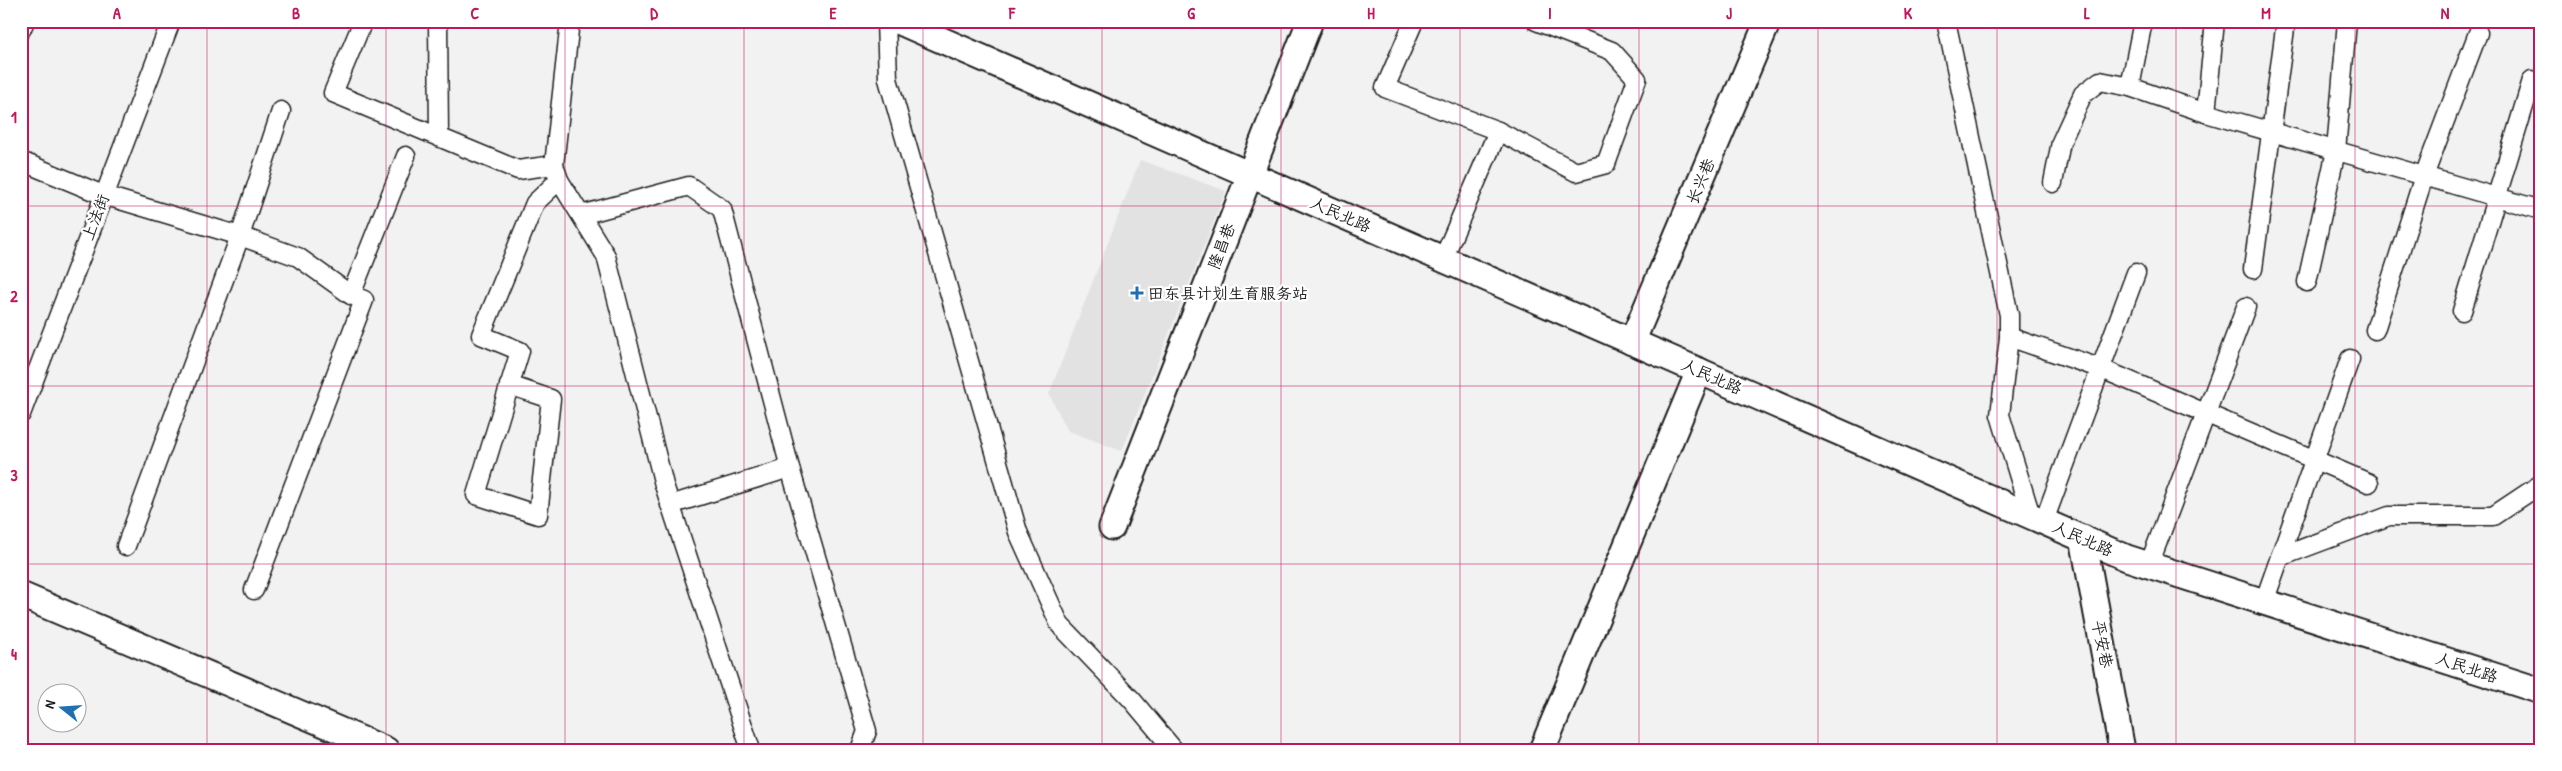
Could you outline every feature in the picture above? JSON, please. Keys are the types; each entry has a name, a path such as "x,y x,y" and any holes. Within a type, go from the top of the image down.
{"street":[{"path":"21,30 25,21"},
{"name":"上法街","path":"21,414 171,21"},
{"path":"363,21 333,93 518,170 557,172"},
{"path":"438,21 439,137"},
{"path":"509,385 551,399 538,515 476,495 509,385 520,351 481,335 535,203 557,172 570,21"},
{"path":"886,21 888,79 1018,532 1060,625 1132,700 1174,750"},
{"name":"人民北路","path":"898,21 1632,342 2149,565 2541,691"},
{"name":"隆昌巷","path":"1112,526 1310,21"},
{"path":"1414,21 1385,88 1498,131 1576,172 1606,164 1637,79 1612,51 1536,21"},
{"name":"长兴巷","path":"1632,342 1768,21"},
{"path":"1946,21 2009,315 2009,338 2000,416 2037,518"},
{"path":"2130,87 2143,21"},
{"path":"2206,113 2215,21"},
{"path":"2253,269 2286,21"},
{"path":"2307,282 2336,151 2346,21"},
{"path":"2375,330 2424,176 2478,33"},
{"path":"2462,310 2532,80"},
{"path":"2053,183 2061,142 2083,94 2100,81 2130,87 2206,113 2541,210"},
{"path":"126,546 240,236 281,111"},
{"path":"1443,259 1498,131"},
{"path":"351,295 406,156"},
{"path":"21,161 103,195 240,236 298,257 351,295 364,300 254,590"},
{"path":"557,172 606,256 670,504 751,750"},
{"path":"581,215 690,186 722,209 790,468 867,731 860,750"},
{"path":"2037,518 2102,369 2136,273"},
{"path":"2149,565 2246,307"},
{"path":"2009,338 2102,369 2369,483"},
{"path":"2264,602 2350,359"},
{"path":"1542,750 1699,371"},
{"path":"670,504 790,468"},
{"path":"2280,557 2389,516 2492,516 2541,484"},
{"name":"平安巷","path":"2083,538 2122,750"},
{"path":"21,595 386,750"}],"shaded area":[{"name":"田东县计划生育服务站","path":"1140,160 1226,191 1122,451 1068,431 1049,394"}],"place":[{"name":"田东县计划生育服务站","path":"1137,293"}]}
